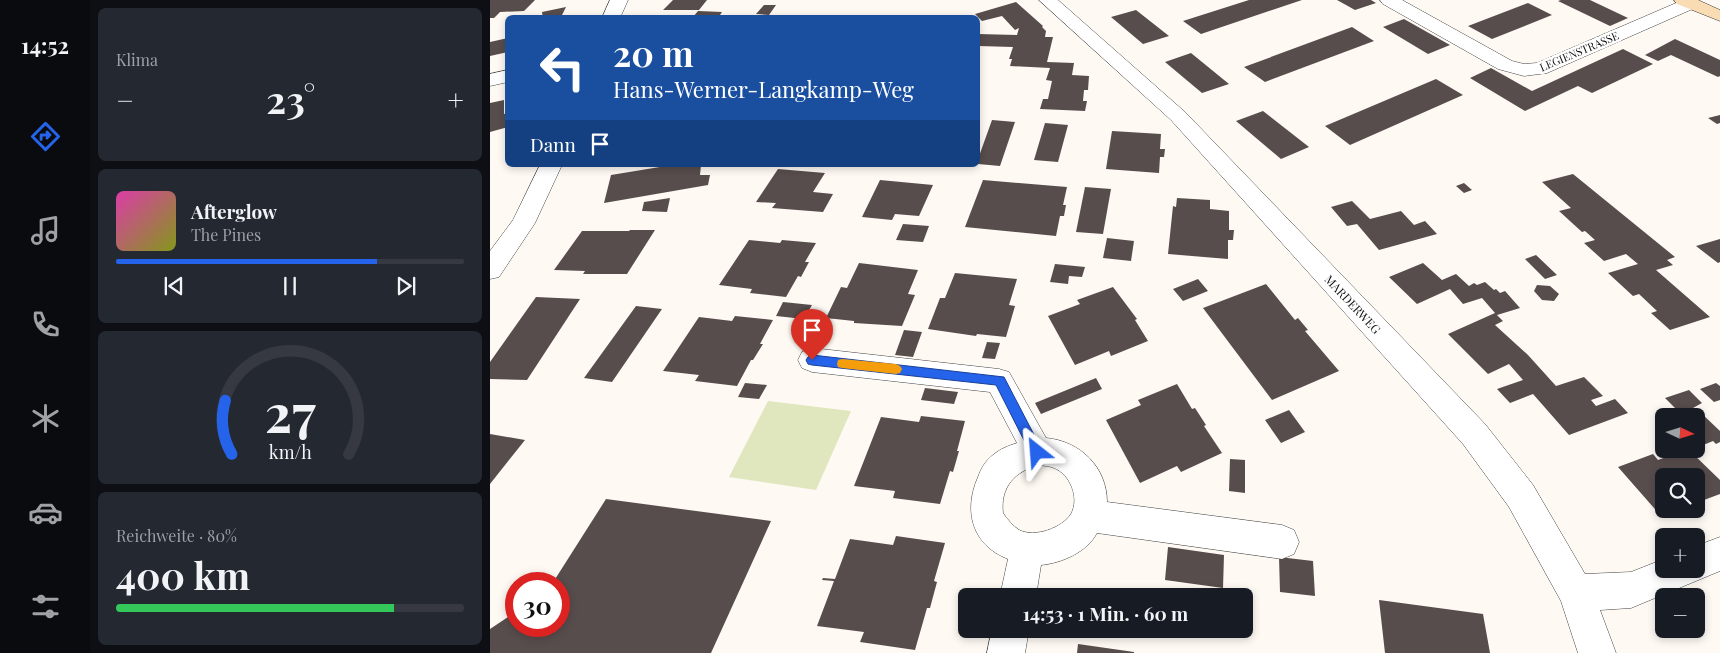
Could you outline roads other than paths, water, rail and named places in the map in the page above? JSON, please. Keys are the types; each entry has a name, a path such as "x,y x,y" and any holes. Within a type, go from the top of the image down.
{"main road":[{"path":"1687,2 1720,16"}],"street":[{"path":"612,15 619,0"},
{"name":"MARDERWEG","path":"1048,0 1178,116 1474,434 1521,496 1576,593 1597,653"},
{"name":"LEGIENSTRASSE","path":"1389,0 1505,65 1533,70 1540,69 1687,2"},
{"path":"490,80 505,77"},
{"path":"490,270 523,222 550,167"},
{"path":"812,360 999,381 1037,452"},
{"path":"1037,452 1059,454 1075,463 1084,474 1090,493 1088,516 1073,536 1056,546 1018,548 1003,539 993,529 986,509 991,483 1001,467 1019,456 1037,452"},
{"path":"1088,516 1282,542"},
{"path":"1020,588 1027,549"},
{"path":"1705,560 1720,554"},
{"path":"1576,593 1631,590 1661,578"},
{"path":"1006,653 1009,638"}]}
